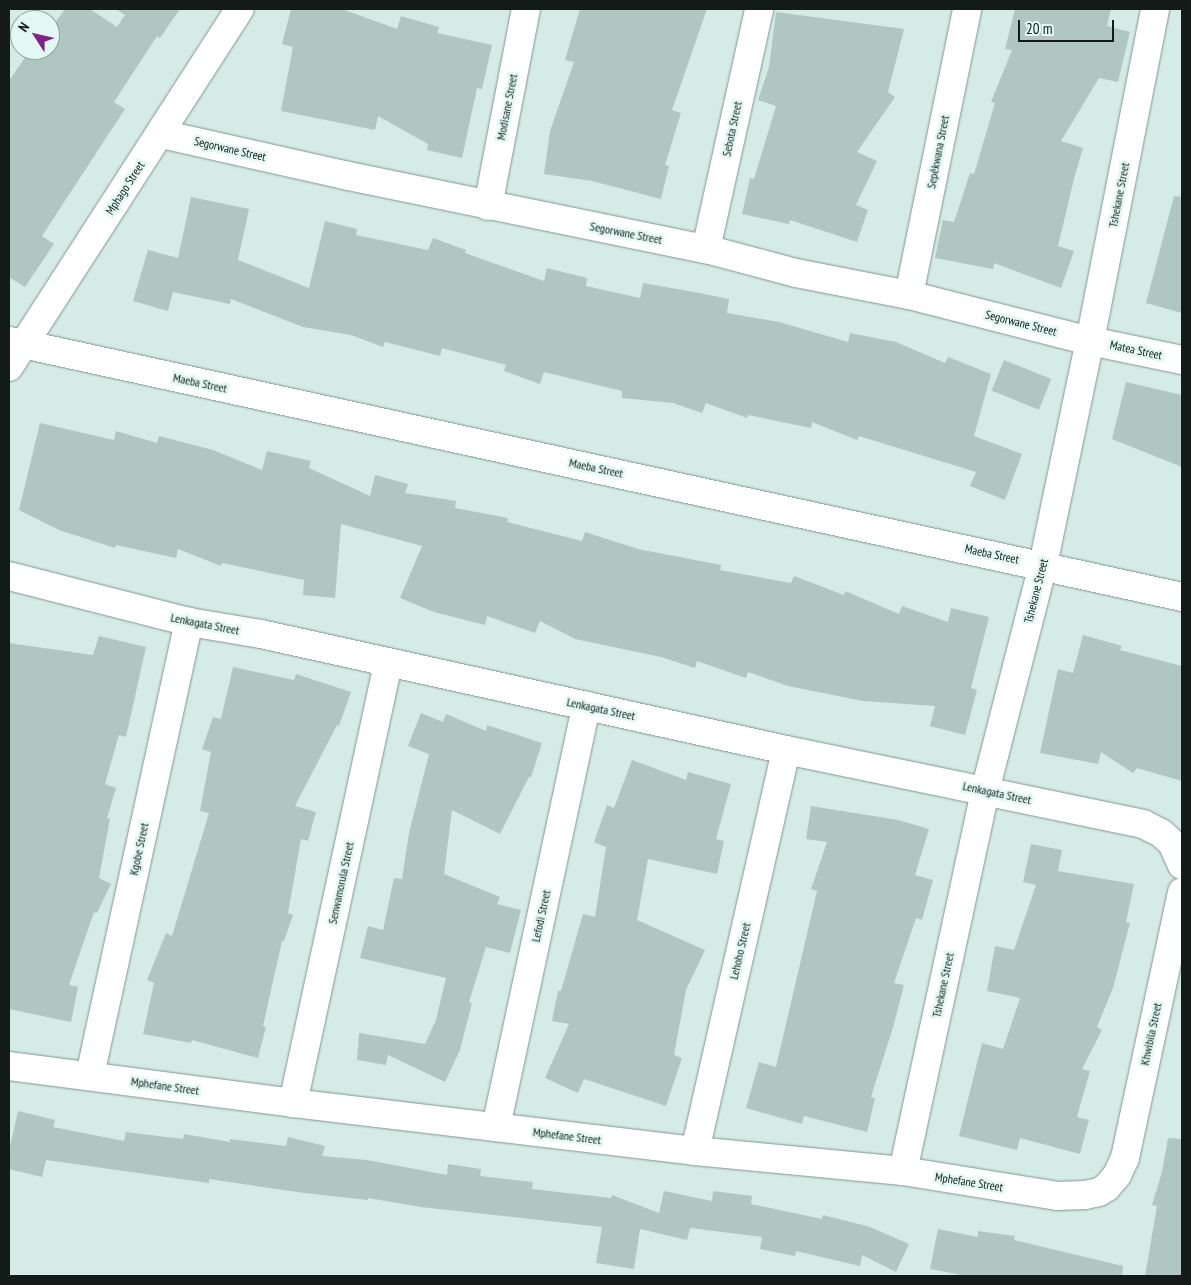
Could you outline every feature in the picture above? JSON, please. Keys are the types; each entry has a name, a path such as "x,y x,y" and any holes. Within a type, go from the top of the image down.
{"street":[{"name":"Mphago Street","path":"13,351 161,134 240,9"},
{"name":"Modisane Street","path":"488,206 526,9"},
{"name":"Sebota Street","path":"706,249 759,9"},
{"name":"Sepêkwana Street","path":"909,295 967,9"},
{"name":"Tshekane Street","path":"903,1171 985,791 1043,565 1090,340 1155,9"},
{"name":"Segorwane Street","path":"161,134 488,206 706,249 796,273 909,295 1090,340"},
{"name":"Matea Street","path":"1090,340 1182,360"},
{"name":"Maeba Street","path":"13,351 1043,565 1182,597"},
{"name":"Lenkagata Street","path":"9,576 189,622 261,634 388,664 786,750 1143,824 1161,833 1172,843 1182,862"},
{"name":"Kgobe Street","path":"90,1075 189,622"},
{"name":"Senwamorula Street","path":"293,1103 388,664"},
{"name":"Lefodi Street","path":"496,1127 586,706"},
{"name":"Lehoho Street","path":"694,1152 786,750"},
{"name":"Khwibila Street","path":"1117,1175 1125,1158 1182,892"},
{"name":"Mphefane Street","path":"9,1066 694,1152 903,1171 1057,1196 1099,1192 1117,1175"}],"building":[{"path":"65,9 90,9 117,27 125,15 116,9 180,9 160,38 157,36 114,102 125,109 42,236 54,244 25,287 9,277 9,81 23,60 60,60 60,16"},
{"path":"291,9 342,9 397,29 401,16 439,27 437,33 492,45 482,89 477,88 462,158 427,150 428,144 378,116 375,130 281,111 293,47 282,44"},
{"path":"580,9 707,9 672,110 681,113 665,165 669,166 661,199 592,181 544,174 550,131 574,62 565,60"},
{"path":"1015,9 1111,9 1107,26 1130,32 1118,82 1099,78 1061,141 1083,148 1058,246 1074,251 1061,288 994,263 993,269 935,258 943,220 954,222 970,173 974,174 995,103 991,102 1012,50 1005,49"},
{"path":"776,12 904,29 888,92 895,97 857,152 877,161 856,205 868,210 857,242 790,220 789,224 742,214 750,178 754,179 776,106 758,100 769,67"},
{"path":"1174,196 1182,197 1182,313 1146,303"},
{"path":"191,197 249,209 238,260 309,288 325,221 357,229 356,235 428,250 433,238 466,250 465,253 544,281 547,268 587,278 586,286 640,298 643,283 694,292 729,299 727,313 779,322 848,342 850,333 896,342 945,363 948,357 991,374 974,436 1022,454 1005,500 970,486 976,472 859,436 857,440 812,422 811,428 748,415 747,418 706,403 702,413 673,403 622,398 622,391 544,372 540,384 504,371 506,365 442,348 440,356 385,342 383,347 351,335 303,327 231,299 230,304 173,292 168,311 133,301 148,250 178,258"},
{"path":"1004,360 1051,379 1039,410 992,391"},
{"path":"1126,382 1182,395 1182,467 1112,439"},
{"path":"40,423 114,440 116,431 157,443 159,436 213,450 262,470 267,451 311,461 309,468 370,496 375,475 408,484 405,493 456,501 455,508 508,518 507,522 582,541 585,532 638,549 721,565 720,570 791,583 794,576 844,595 845,591 899,614 902,606 948,622 951,608 989,617 971,688 977,690 965,735 930,726 935,706 863,701 788,686 748,672 746,678 697,661 695,668 661,657 575,639 540,621 535,633 487,616 485,625 434,612 400,598 422,546 341,524 335,598 303,595 304,580 222,563 221,566 178,549 176,558 116,545 115,548 59,530 19,510"},
{"path":"1083,635 1122,646 1120,650 1182,666 1182,781 1137,768 1133,773 1101,752 1098,764 1040,753 1058,669 1073,673"},
{"path":"99,636 146,647 126,737 119,735 105,784 116,788 107,818 110,819 99,878 111,884 97,913 94,912 69,985 78,987 71,1022 9,1009 9,643 93,655"},
{"path":"233,667 294,680 296,674 351,692 339,726 337,725 295,806 316,812 308,841 301,839 288,913 293,915 284,941 282,941 263,1026 266,1027 258,1058 192,1040 191,1043 143,1034 154,983 147,980 166,933 172,936 209,813 200,811 211,752 202,749 213,717 221,719"},
{"path":"421,713 443,722 446,714 486,731 487,725 542,743 531,777 529,777 500,834 452,810 444,874 500,897 497,904 521,910 510,953 486,947 469,1002 472,1003 460,1050 445,1082 388,1055 386,1065 357,1060 359,1033 425,1044 436,1020 446,978 360,958 368,926 383,930 394,878 402,879 409,833 429,754 408,746"},
{"path":"632,760 686,780 688,772 731,784 716,839 724,841 717,874 648,859 637,920 705,950 686,990 674,1055 682,1058 666,1106 584,1079 578,1093 545,1078 569,1024 552,1021 558,991 561,991 583,914 595,917 606,847 594,842 607,805 614,808"},
{"path":"811,806 898,820 929,829 915,875 933,880 922,920 916,918 894,983 904,985 871,1097 875,1098 867,1132 804,1116 802,1124 746,1108 759,1062 776,1067 817,891 811,889 827,842 806,839"},
{"path":"1031,844 1062,850 1058,871 1134,884 1126,922 1130,923 1113,988 1097,1027 1102,1030 1082,1069 1090,1071 1077,1117 1089,1120 1080,1154 1020,1138 1017,1150 959,1136 982,1043 1003,1049 1020,998 987,991 995,946 1014,950 1036,885 1023,882"},
{"path":"18,1111 55,1120 53,1127 124,1141 126,1132 183,1139 184,1134 230,1142 230,1139 286,1146 288,1137 325,1146 322,1156 367,1160 447,1175 448,1164 481,1169 480,1176 533,1182 532,1189 611,1198 612,1195 659,1213 664,1191 712,1201 713,1191 752,1196 751,1204 822,1219 823,1215 870,1227 909,1244 896,1272 862,1255 860,1266 796,1251 795,1256 760,1249 762,1237 690,1228 687,1240 640,1229 634,1269 596,1263 602,1227 421,1207 368,1198 368,1200 304,1193 209,1179 209,1183 46,1160 42,1177 9,1169 9,1151"},
{"path":"1168,1138 1182,1139 1182,1276 1145,1276 1157,1206 1152,1205 1162,1172"},
{"path":"938,1229 978,1237 978,1231 1015,1236 1014,1240 1123,1266 1122,1276 967,1276 930,1269"}]}
